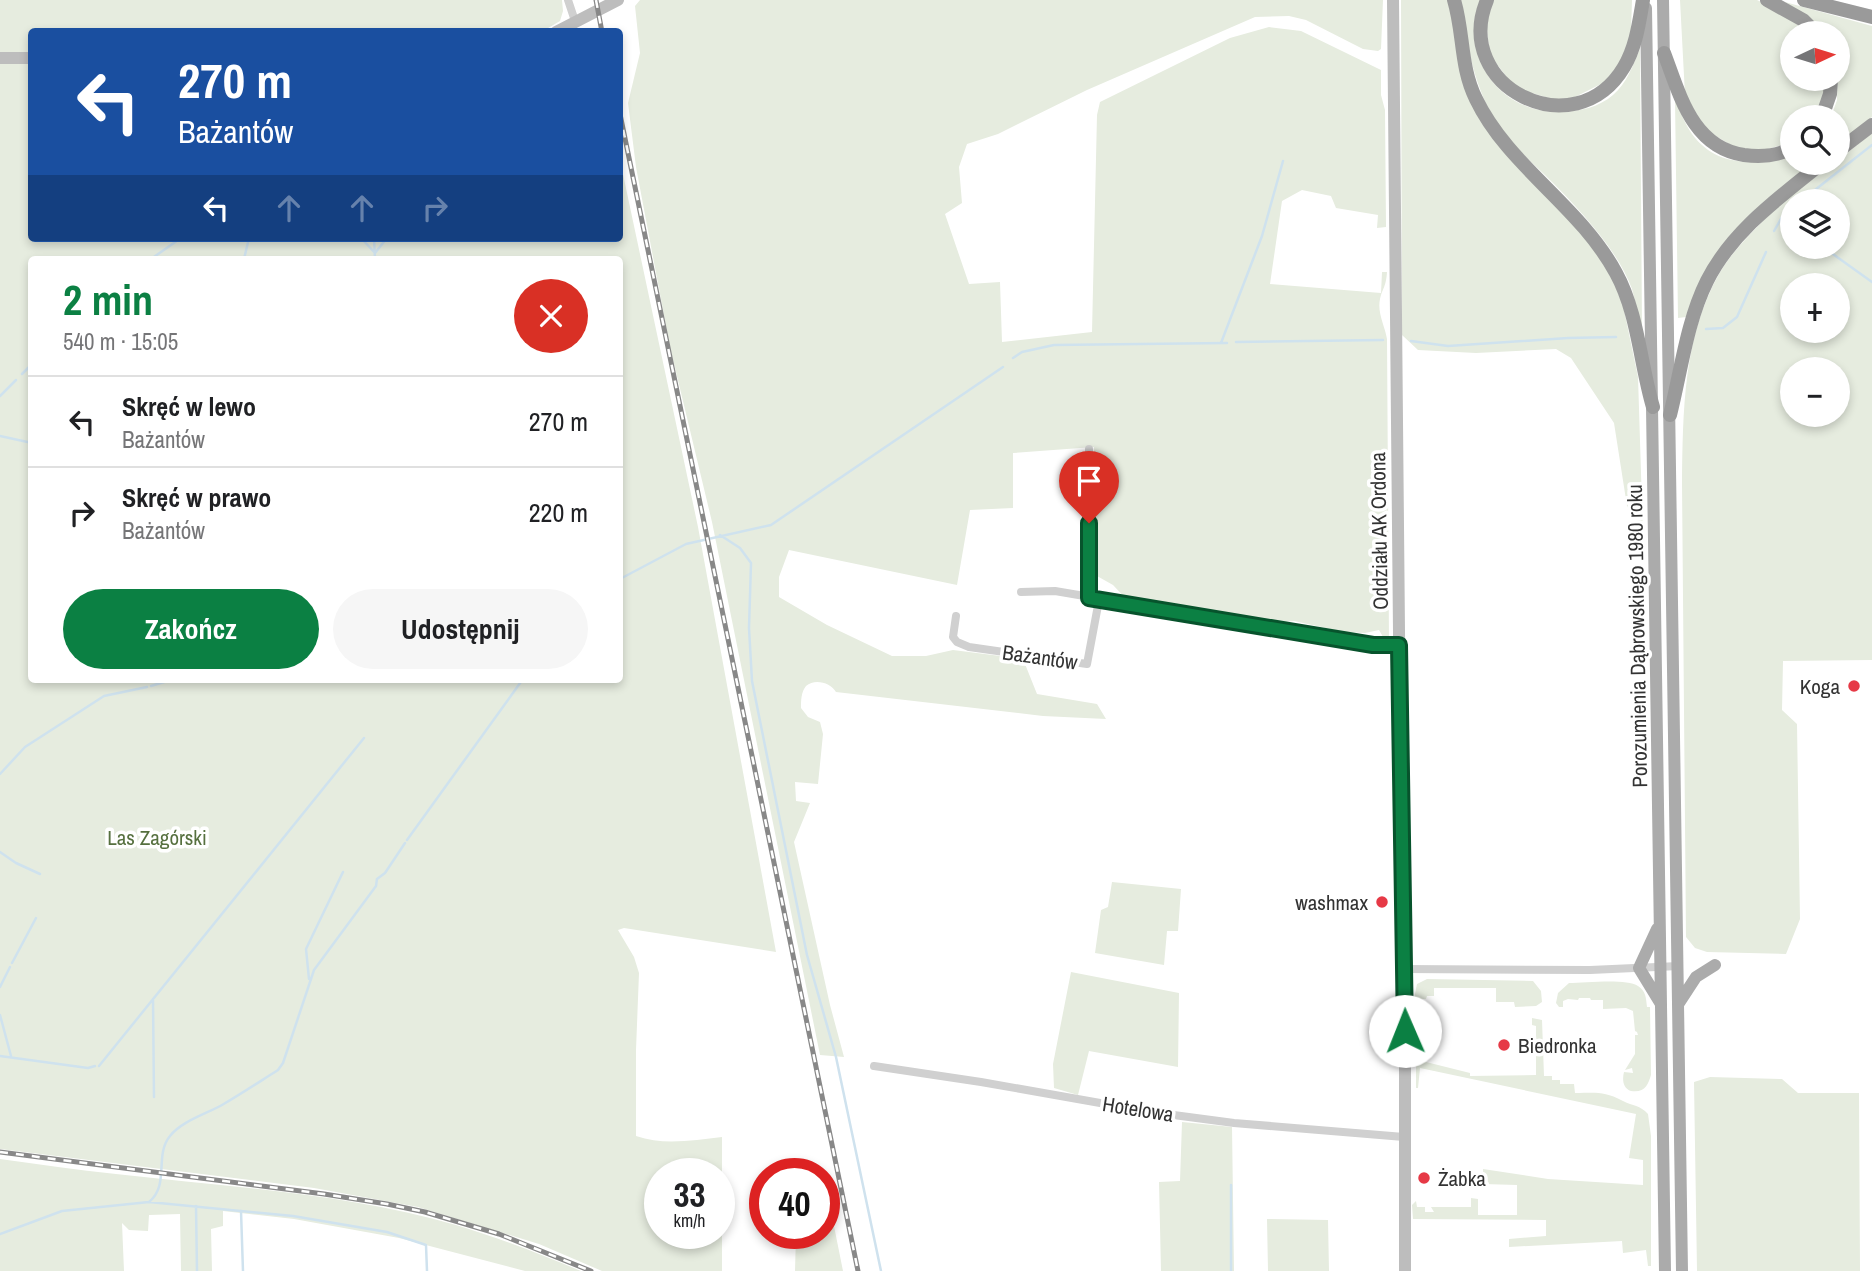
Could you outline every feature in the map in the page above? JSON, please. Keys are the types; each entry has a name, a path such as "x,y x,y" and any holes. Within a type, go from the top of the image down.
{"highway":[{"path":"1454,0 1467,77 1482,111 1524,164 1582,223 1620,281 1653,407"},
{"path":"1488,0 1481,23 1481,35 1482,45 1491,66 1516,94 1530,101 1555,105 1588,99 1602,92 1618,76 1632,51 1644,0"},
{"path":"1767,0 1803,21"},
{"path":"1804,0 1872,17"},
{"path":"1664,53 1691,120 1710,141 1738,154 1750,156 1780,152"},
{"path":"1850,142 1872,125"},
{"path":"1670,415 1700,296 1713,270 1733,242 1750,225 1808,175"}],"main road":[{"name":"Porozumienia Dąbrowskiego 1980 roku","path":"1644,0 1653,407 1664,1271"},
{"name":"Porozumienia Dąbrowskiego 1980 roku","path":"1664,0 1682,1271"},
{"path":"1660,922 1639,968 1661,1004"},
{"path":"1679,1003 1696,977 1715,965"}],"street":[{"path":"568,0 575,21"},
{"path":"563,28 618,0"},
{"name":"Oddziału AK Ordona","path":"1393,0 1405,1271"},
{"path":"0,58 28,58"},
{"path":"1088,449 1089,598"},
{"path":"1021,592 1055,591 1373,645 1399,645"},
{"name":"Bażantów","path":"956,615 953,637 957,642 970,647 1087,664 1099,600"},
{"path":"1403,969 1583,970 1679,966"},
{"name":"Hotelowa","path":"874,1066 1165,1114 1234,1123 1404,1137"}],"green space":[{"path":"0,0 562,0 563,11 560,21 548,28 28,28 28,52 0,52"},
{"path":"640,0 1383,0 1381,49 1378,51 1363,49 1306,20 1289,16 1255,17 1087,90 998,134 967,144 959,167 962,203 945,214 969,284 1000,282 1002,342 1092,332 1097,115 1100,102 1230,38 1269,27 1301,31 1381,70 1381,95 1385,110 1386,227 1377,228 1378,215 1336,208 1331,196 1302,190 1282,201 1270,284 1381,293 1382,272 1387,272 1379,304 1387,339 1389,642 1386,642 1379,630 1365,633 1344,632 1294,621 1265,624 1128,601 1113,585 1097,576 1094,447 1013,453 1013,508 970,510 957,585 789,550 779,577 779,597 827,625 892,656 926,656 953,650 1023,659 1037,694 1097,704 1106,719 1043,716 836,692 830,686 818,682 806,686 802,694 801,708 808,717 820,722 823,734 818,784 795,782 796,801 810,803 794,842 844,1057 820,1055 712,522 670,347 636,167 628,103 640,53 635,6"},
{"path":"1401,0 1448,0 1462,76 1470,101 1579,227 1610,273 1623,305 1638,377 1643,537 1627,506 1614,423 1571,358 1556,349 1476,353 1418,350 1402,335"},
{"path":"1461,0 1480,0 1475,22 1475,42 1490,79 1504,93 1521,104 1541,110 1576,111 1608,99 1626,79 1640,49 1642,331 1632,289 1608,246 1574,205 1513,144 1494,118 1475,75"},
{"path":"1494,0 1632,0 1631,32 1622,60 1605,82 1575,97 1556,100 1515,88 1490,55 1486,21"},
{"path":"1680,0 1757,0 1776,9 1792,21 1780,21 1780,91 1824,91 1820,105 1780,105 1780,145 1760,151 1736,148 1704,129 1685,95"},
{"path":"1785,2 1872,26 1872,117 1850,134 1850,105 1835,105 1837,91 1850,91 1850,21 1813,21"},
{"name":"Las Zagórski","path":"0,64 28,64 28,242 623,242 623,174 698,527 776,952 624,928 618,930 634,957 639,973 636,1136 668,1142 722,1137 722,1158 644,1158 644,1249 722,1249 722,1271 602,1271 539,1244 418,1207 314,1188 0,1149"},
{"path":"1675,100 1692,134 1713,153 1751,162 1780,158 1780,175 1798,175 1752,212 1736,229 1708,267 1686,317 1678,318"},
{"path":"1872,133 1872,660 1783,661 1782,710 1797,724 1800,919 1786,954 1707,952 1695,948 1686,937 1682,483 1687,376 1698,324 1719,274 1741,244 1780,205 1780,259 1850,259 1850,189 1799,189 1818,175 1850,175 1850,150"},
{"path":"1112,882 1181,889 1178,931 1167,931 1164,965 1095,953 1101,910 1108,907"},
{"path":"1071,972 1179,993 1178,1067 1089,1051 1078,1095 1054,1088 1053,1064"},
{"path":"1427,979 1533,981 1541,991 1542,1002 1536,1006 1515,1007 1514,1002 1496,1002 1496,988 1434,988 1434,996 1414,999 1417,984"},
{"path":"1624,982 1643,990 1647,1007 1650,1007 1651,1075 1643,1089 1631,1091 1623,1081 1624,1072 1633,1073 1632,1068 1625,1070 1635,1054 1635,1035 1638,1035 1635,1031 1633,1011 1626,1008 1603,1009 1603,1000 1590,998 1568,999 1563,1001 1563,1007 1559,1007 1556,1003 1558,993 1569,983"},
{"path":"1414,1002 1426,1002 1427,1046 1418,1045 1415,1040"},
{"path":"1532,1018 1542,1020 1544,1076 1560,1080 1560,1084 1574,1084 1575,1093 1600,1093 1639,1107 1648,1114 1651,1136 1651,1266 1648,1266 1646,1250 1623,1253 1622,1241 1509,1247 1509,1239 1546,1236 1546,1220 1413,1219 1412,1205 1416,1201 1417,1207 1425,1207 1425,1212 1434,1212 1431,1207 1471,1207 1471,1198 1478,1199 1478,1215 1517,1215 1517,1185 1483,1184 1483,1169 1548,1179 1643,1185 1643,1160 1629,1158 1636,1114 1420,1068 1416,1088 1416,1066 1422,1061 1470,1073 1470,1076 1536,1075 1536,1026 1532,1025"},
{"path":"1710,1077 1782,1079 1798,1093 1859,1093 1860,1271 1697,1271 1694,1082"},
{"path":"1182,1122 1232,1127 1234,1271 1161,1271 1159,1182 1180,1181"},
{"path":"0,1159 287,1192 372,1205 472,1230 581,1271 525,1271 399,1238 294,1219 223,1211 223,1226 211,1229 212,1271 181,1271 180,1214 149,1215 148,1231 129,1230 122,1223 124,1271 0,1271"},
{"path":"1267,1219 1328,1220 1329,1271 1268,1271"},
{"path":"796,1249 839,1249 843,1271 795,1271"}],"waterway":[{"path":"1816,189 1872,145"},
{"path":"1221,343 1262,236 1283,161"},
{"path":"1774,231 1780,220"},
{"path":"155,256 175,242"},
{"path":"245,256 248,242"},
{"path":"365,242 375,253"},
{"path":"374,242 375,256"},
{"path":"375,253 384,242"},
{"path":"1706,329 1723,328 1737,317 1766,252"},
{"path":"1840,259 1872,282"},
{"path":"1411,341 1448,346 1616,337"},
{"path":"1236,342 1383,340"},
{"path":"1013,358 1022,352 1054,345 1227,343"},
{"path":"623,577 686,544 771,525 1003,367"},
{"path":"22,374 28,368"},
{"path":"0,396 16,380"},
{"path":"0,436 28,442"},
{"path":"720,535 740,548 751,563 749,628 752,681 807,955 836,1057 881,1271"},
{"path":"151,686 161,683"},
{"path":"407,840 520,683"},
{"path":"0,774 25,747 104,696 147,687"},
{"path":"99,1066 364,738"},
{"path":"0,1234 62,1211 149,1202 159,1187 163,1152 170,1136 188,1122 222,1105 278,1070 283,1063 314,970 405,843"},
{"path":"0,852 40,874"},
{"path":"309,979 306,949 343,872"},
{"path":"12,963 36,918"},
{"path":"0,987 10,967"},
{"path":"153,999 154,1097"},
{"path":"0,1015 11,1056"},
{"path":"0,1056 88,1068 95,1066"},
{"path":"1231,1185 1231,1271"},
{"path":"149,1202 293,1216 387,1232 426,1245 427,1271"},
{"path":"196,1206 197,1271"},
{"path":"241,1211 243,1271"}],"railway":[{"path":"596,0 601,28"},
{"path":"623,129 858,1271"},
{"path":"0,1152 387,1204 425,1212 499,1234 591,1271"}],"place":[{"name":"Koga","path":"1854,686"},
{"name":"washmax","path":"1382,902"},
{"name":"Biedronka","path":"1504,1045"},
{"name":"Żabka","path":"1424,1178"}],"route":[{"path":"1089,523 1089,598 1373,645 1399,645 1405,1031"}]}
